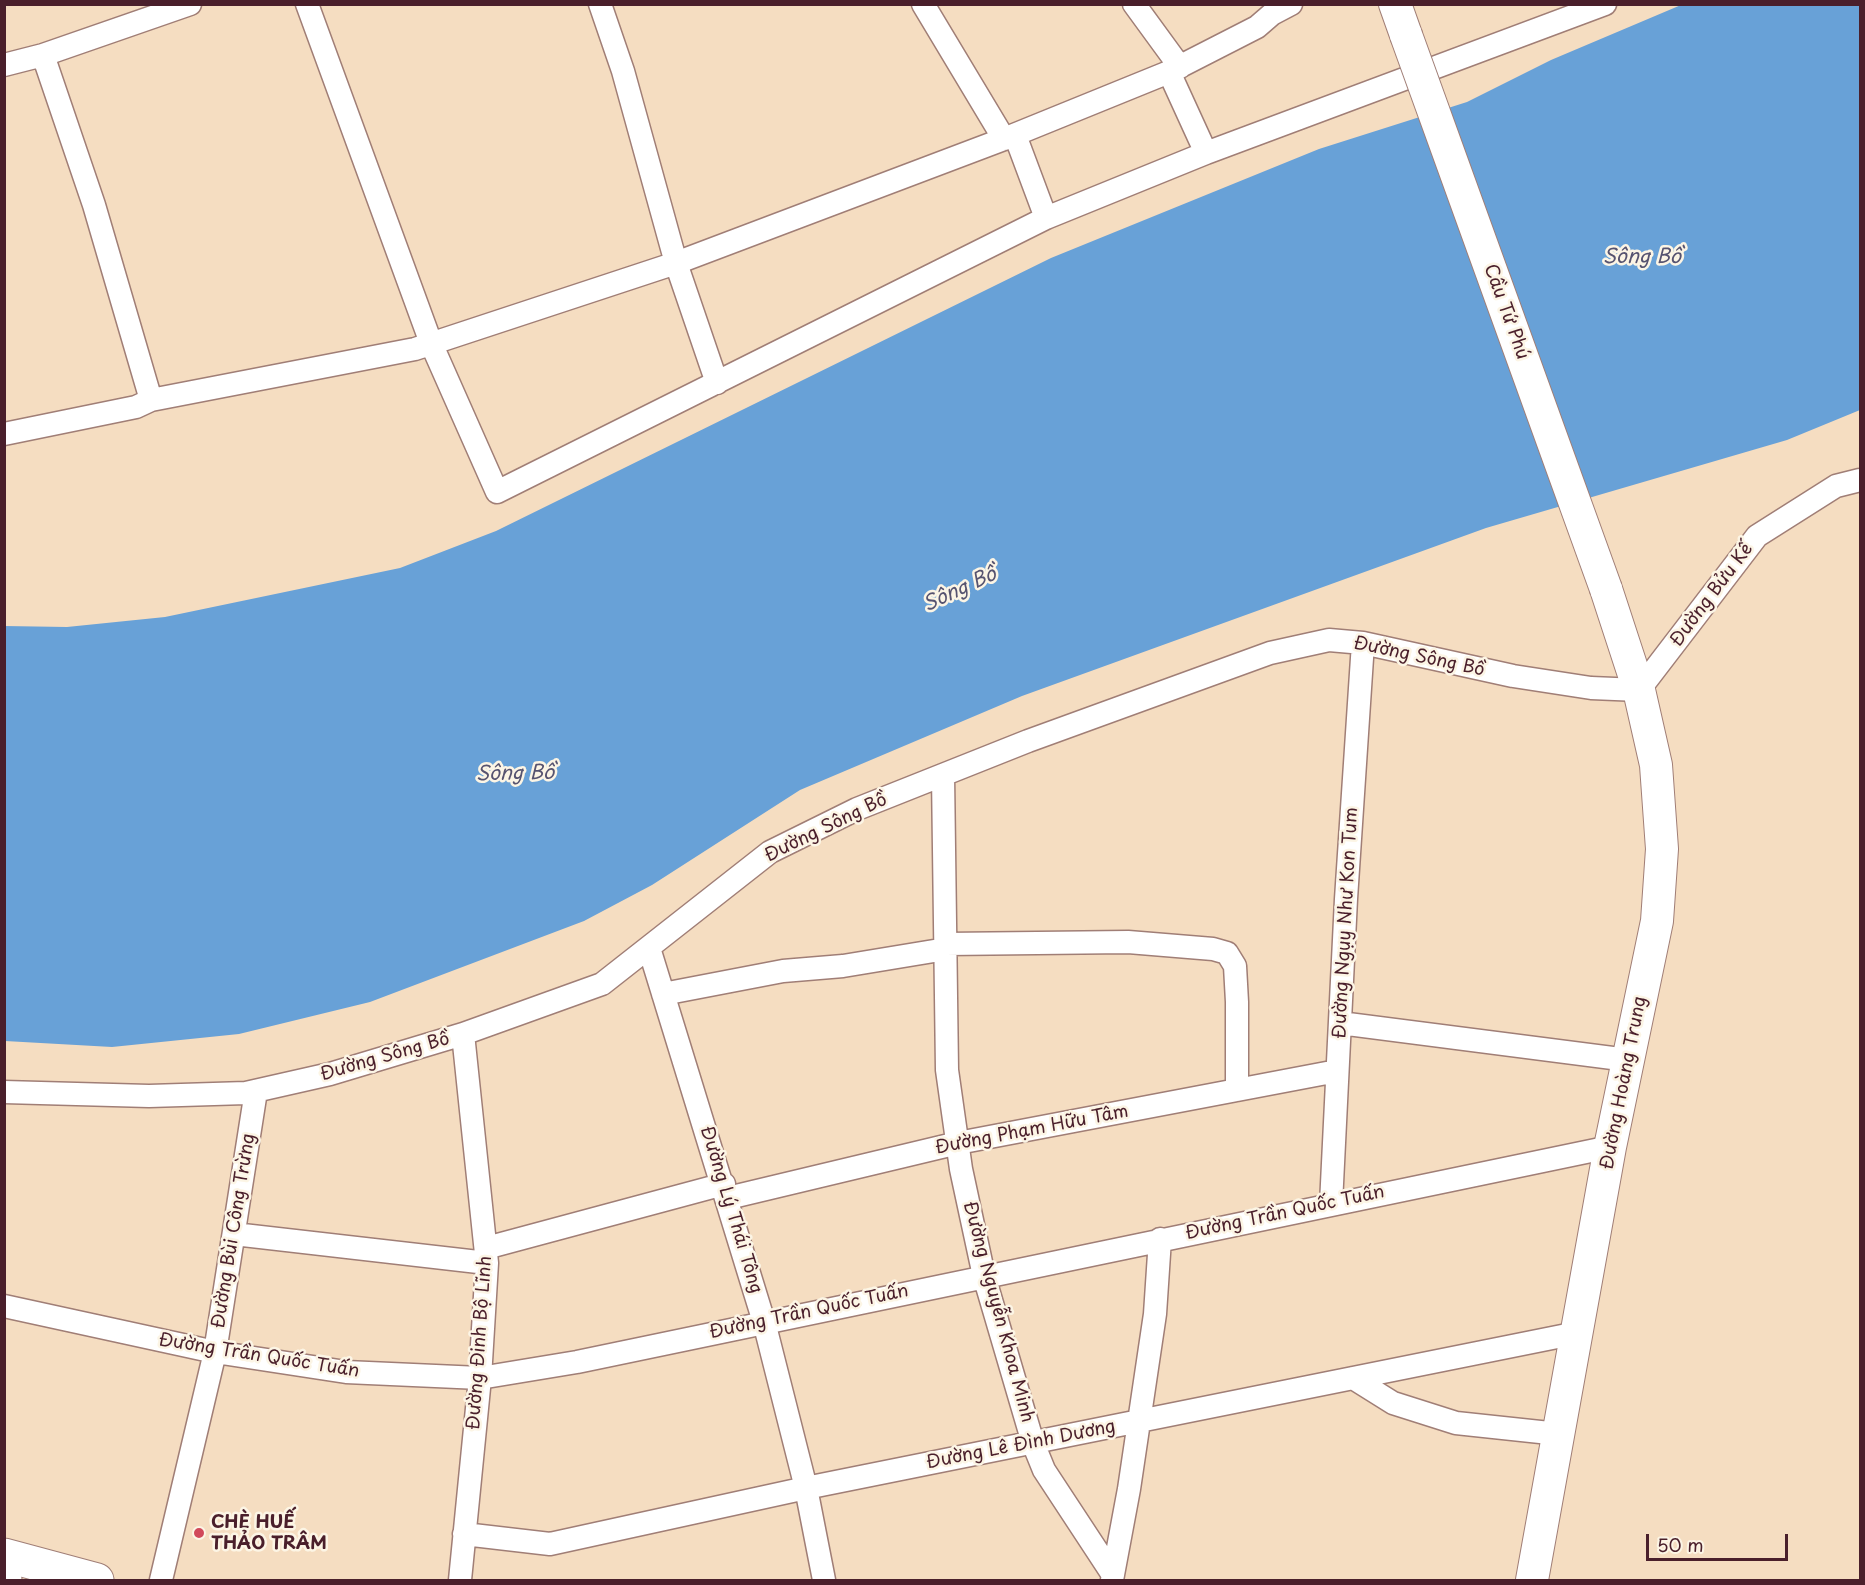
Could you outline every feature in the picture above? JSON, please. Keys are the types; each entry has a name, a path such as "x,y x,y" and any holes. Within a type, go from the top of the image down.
{"highway":[{"path":"4,1555 97,1581"}],"main road":[{"name":"Cầu Tứ Phú","path":"1395,4 1606,589"},
{"name":"Đường Hoàng Trung","path":"1532,1581 1610,1147 1657,921 1662,849 1656,765 1639,690 1606,589"}],"street":[{"path":"4,65 43,55 190,4"},
{"path":"307,4 431,343 497,492 1046,218 1206,153 1605,4"},
{"path":"600,4 623,71 676,263 717,383"},
{"path":"923,4 1009,137 1046,218"},
{"path":"1134,4 1175,70 1206,153"},
{"path":"4,434 136,407 151,400 415,349 676,263 1009,137 1175,70 1257,27 1277,8"},
{"path":"43,55 94,205 151,400"},
{"name":"Đường Bửu Kế","path":"1639,690 1757,536 1836,486 1860,480"},
{"name":"Đường Sông Bồ","path":"4,1092 149,1095 256,1091 330,1074 462,1034 602,984 770,852 857,809 1028,741 1270,653 1329,640 1363,643 1513,676 1592,688 1639,690"},
{"name":"Đường Ngụy Như Kon Tum","path":"1331,1204 1363,643"},
{"name":"Đường Nguyễn Khoa Minh","path":"943,775 947,1070 957,1143 984,1276 1033,1443 1044,1470 1113,1578"},
{"path":"663,994 783,971 843,966 946,946 1128,942 1214,949 1227,953 1235,966 1236,1090"},
{"name":"Đường Lý Thái Tông","path":"649,948 726,1191 764,1322 806,1488 824,1581"},
{"path":"1340,1023 1628,1060"},
{"name":"Đường Đinh Bộ Lĩnh","path":"460,1581 480,1378 486,1255 462,1034"},
{"name":"Đường Phạm Hữu Tâm","path":"486,1255 726,1191 957,1143 1337,1071"},
{"name":"Đường Bùi Công Trừng","path":"161,1581 215,1352 256,1091"},
{"name":"Đường Trần Quốc Tuấn","path":"4,1306 215,1352 346,1372 480,1378 577,1362 1610,1147"},
{"path":"234,1234 486,1255"},
{"path":"1113,1578 1155,1314 1160,1239"},
{"name":"Đường Lê Đình Dương","path":"464,1534 550,1544 806,1488 1577,1333"},
{"path":"1353,1378 1393,1403 1456,1423 1559,1434"}],"water":[{"name":"Sông Bồ","path":"1681,5 1860,5 1860,410 1787,440 1486,528 1022,696 800,790 652,885 584,921 370,1002 239,1034 112,1047 5,1041 4,626 67,627 165,617 400,568 496,531 1051,258 1319,149 1467,102 1551,60"}],"place":[{"name":"CHÈ HUẾ THẢO TRÂM","path":"199,1533"}]}
